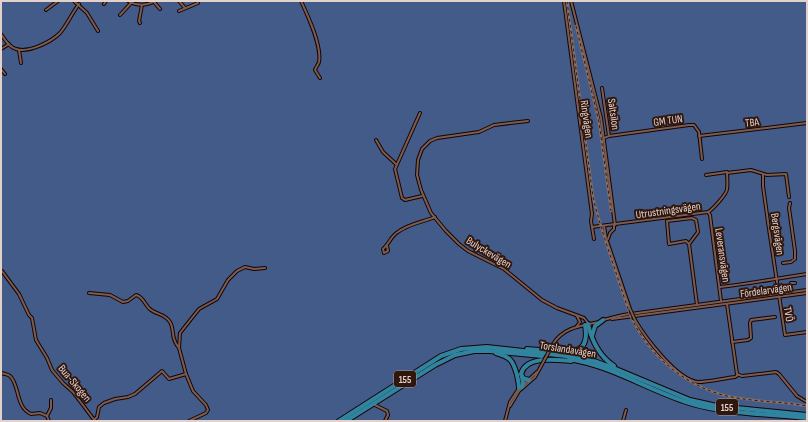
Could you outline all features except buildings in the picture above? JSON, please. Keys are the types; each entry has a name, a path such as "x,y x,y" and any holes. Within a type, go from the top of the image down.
{"main road":[{"path":"592,340 594,328 603,320"},
{"path":"586,325 598,351 608,362 627,374"},
{"path":"476,347 573,352 586,342 586,325"},
{"name":"Torslandavägen","path":"339,421 441,356 455,351 476,347 580,358 602,364 690,400 717,406 807,415"},
{"path":"482,351 500,354 511,360 523,386"},
{"name":"Torslandavägen","path":"346,421 444,359 461,354 482,351 496,351 574,360 597,365 665,394 704,406 807,418"},
{"path":"520,379 521,372 524,367 531,363 540,361 570,361 613,371"},
{"path":"520,379 529,380"}],"street":[{"path":"46,10 58,1"},
{"path":"74,1 87,13 98,31"},
{"path":"128,1 142,5 154,1 160,9"},
{"path":"179,1 185,8"},
{"path":"301,1 315,36 319,58 315,70 320,78"},
{"name":"Ringvägen","path":"564,1 594,239"},
{"path":"571,1 601,118 615,225 607,240"},
{"path":"120,15 132,2"},
{"path":"179,11 198,3"},
{"path":"1,34 9,44 19,50 33,48 49,42 63,30 79,4"},
{"path":"140,23 139,21 142,5"},
{"path":"1,48 9,44"},
{"path":"19,50 21,63"},
{"path":"1,69 6,74"},
{"name":"Saltsilon","path":"602,88 609,136 604,138"},
{"path":"420,113 395,169 402,198 405,200 422,196"},
{"name":"Bulyckevägen","path":"528,121 494,125 479,132 437,138 430,141 422,149 418,160 418,175 422,196 434,217 450,235 468,251 504,269 542,300 582,318 586,325"},
{"name":"TBA","path":"699,136 807,123"},
{"name":"GM TUN","path":"609,136 689,125 696,127 699,136"},
{"path":"699,136 702,159"},
{"path":"376,140 383,152 396,164"},
{"path":"706,175 751,170 767,175 786,174 789,198"},
{"name":"Utrustningsvägen","path":"606,226 708,212 713,209 727,190 727,172"},
{"name":"Bergsvägen","path":"763,174 763,186 778,295"},
{"path":"782,263 791,262 794,259 795,251 789,208 790,203"},
{"name":"Leveransvägen","path":"708,212 710,215 721,301"},
{"path":"387,246 389,241 397,232 406,227 434,217"},
{"path":"689,244 686,242 670,244 667,222 692,218 696,219 698,232 689,244 697,306"},
{"path":"592,227 606,226 607,240 635,320 647,339 660,355 680,372 694,381 707,381 738,375 742,376 776,372 797,396 807,402"},
{"path":"179,348 179,334 181,331 199,309 217,299 234,274 245,267 254,269 265,268"},
{"name":"Bua-Skogen","path":"2,271 20,294 29,315 32,318 36,340 47,358 52,370 73,392 94,420"},
{"path":"720,287 807,274"},
{"name":"Fördelarvägen","path":"726,303 807,291"},
{"path":"90,293 108,294 123,302 128,301 136,295 140,296 149,309 169,320 173,337 179,348 186,374 193,391 207,406 208,410 206,413 188,421"},
{"name":"TVÖ","path":"778,295 784,335 807,332"},
{"path":"603,320 687,309 721,301 726,303"},
{"path":"726,303 736,371 738,375"},
{"path":"523,386 534,377 553,344 562,334 570,329 623,315 679,307 726,303"},
{"path":"679,307 687,309 697,306"},
{"path":"672,310 681,313"},
{"path":"576,327 580,322 578,316"},
{"path":"732,342 748,340 751,338 751,320 775,317"},
{"path":"94,420 97,416 99,407 104,402 135,394 162,371 169,379 186,374"},
{"path":"505,421 508,411 516,396 523,386 537,372"},
{"path":"1,373 8,374 12,377 19,401 26,412 31,414 40,413 47,416 49,421"},
{"path":"47,416 51,408 51,400"},
{"path":"380,400 378,404 380,406"},
{"path":"372,405 380,406 387,412 388,415 386,421"},
{"path":"623,421 626,410"}],"water":[{"path":"1,1 807,1 807,421 1,421"}],"railway":[{"path":"567,1 593,197 603,234 626,302 633,321 640,334 659,357 670,367 695,384 723,395 733,397 807,406"},
{"path":"576,26 599,122 611,211"}]}
